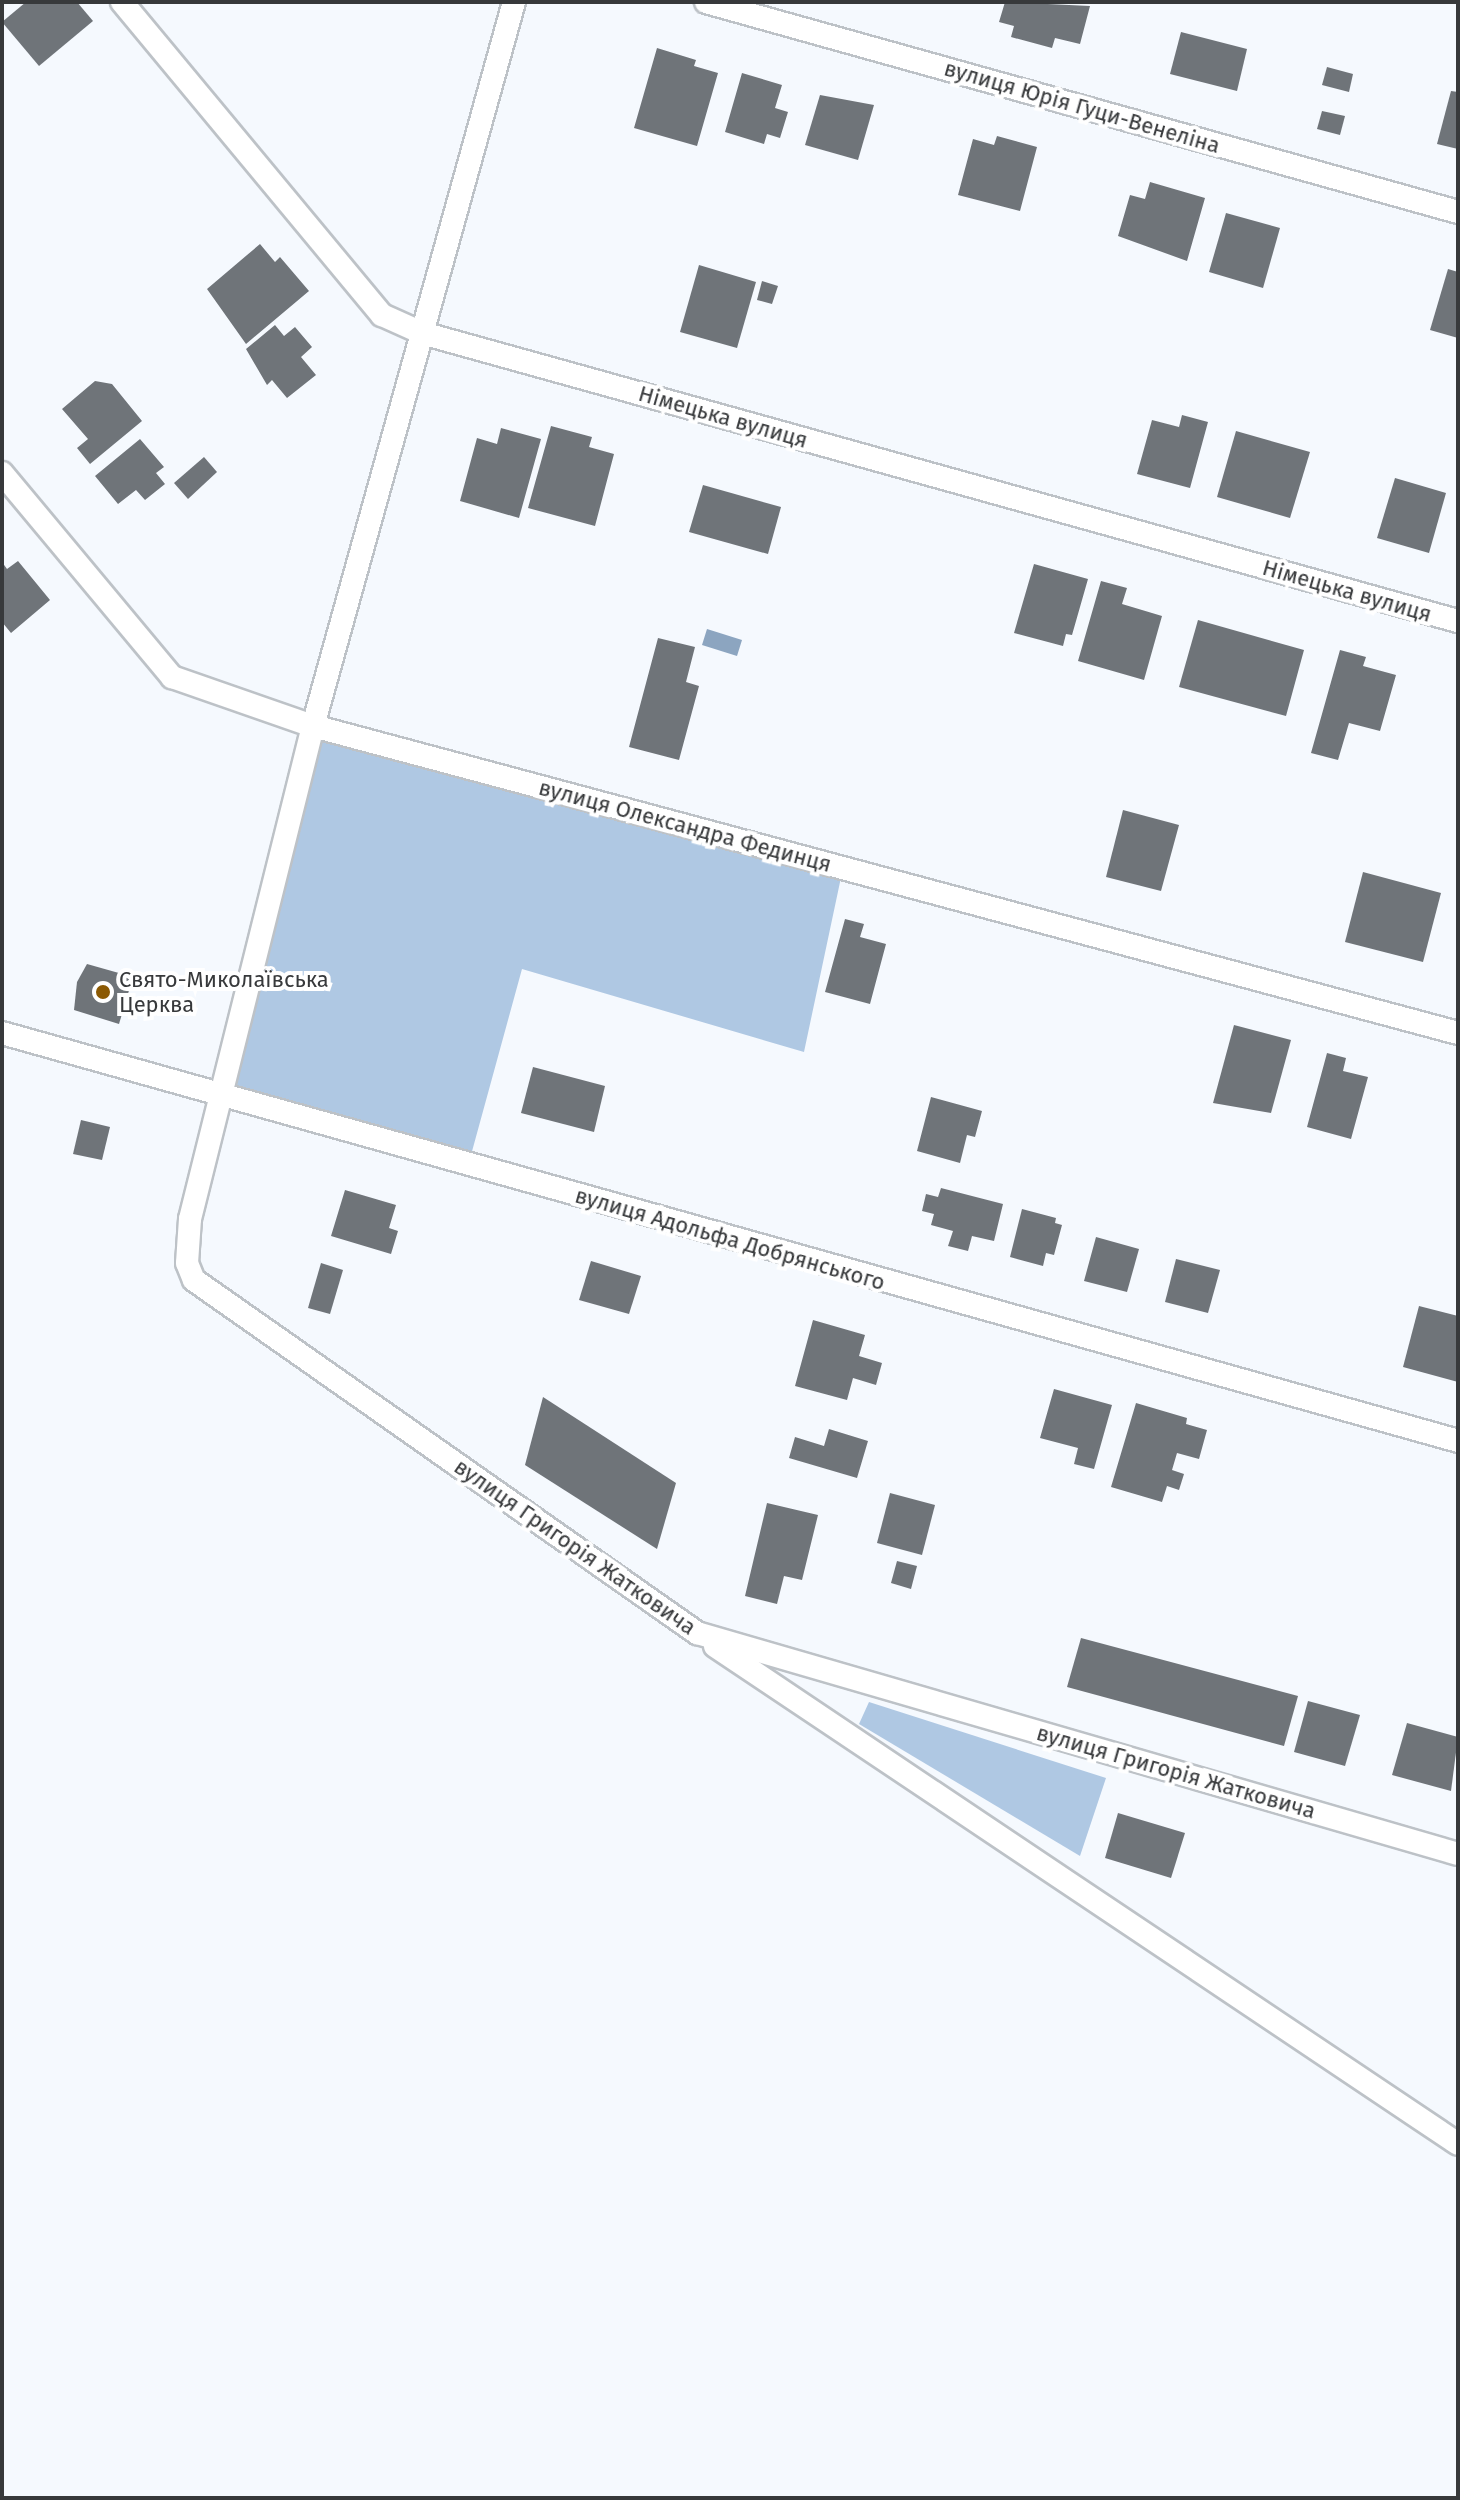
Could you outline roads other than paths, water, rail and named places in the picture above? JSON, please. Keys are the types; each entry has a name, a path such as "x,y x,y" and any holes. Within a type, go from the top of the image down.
{"street":[{"name":"Німецька вулиця","path":"122,2 382,315 422,333 1458,621"},
{"path":"220,1097 313,726 514,2"},
{"name":"вулиця Юрія Гуци-Венеліна","path":"706,2 1458,212"},
{"name":"вулиця Олександра Фединця","path":"2,473 172,677 313,726 1458,1033"},
{"name":"вулиця Адольфа Добрянського","path":"2,1033 220,1097 1458,1441"},
{"name":"вулиця Григорія Жатковича","path":"220,1097 190,1219 187,1263 194,1280 697,1633 1458,1854"},
{"path":"697,1633 1458,2144"}],"place":[{"name":"Свято-Миколаївська Церква","path":"103,992"}]}
